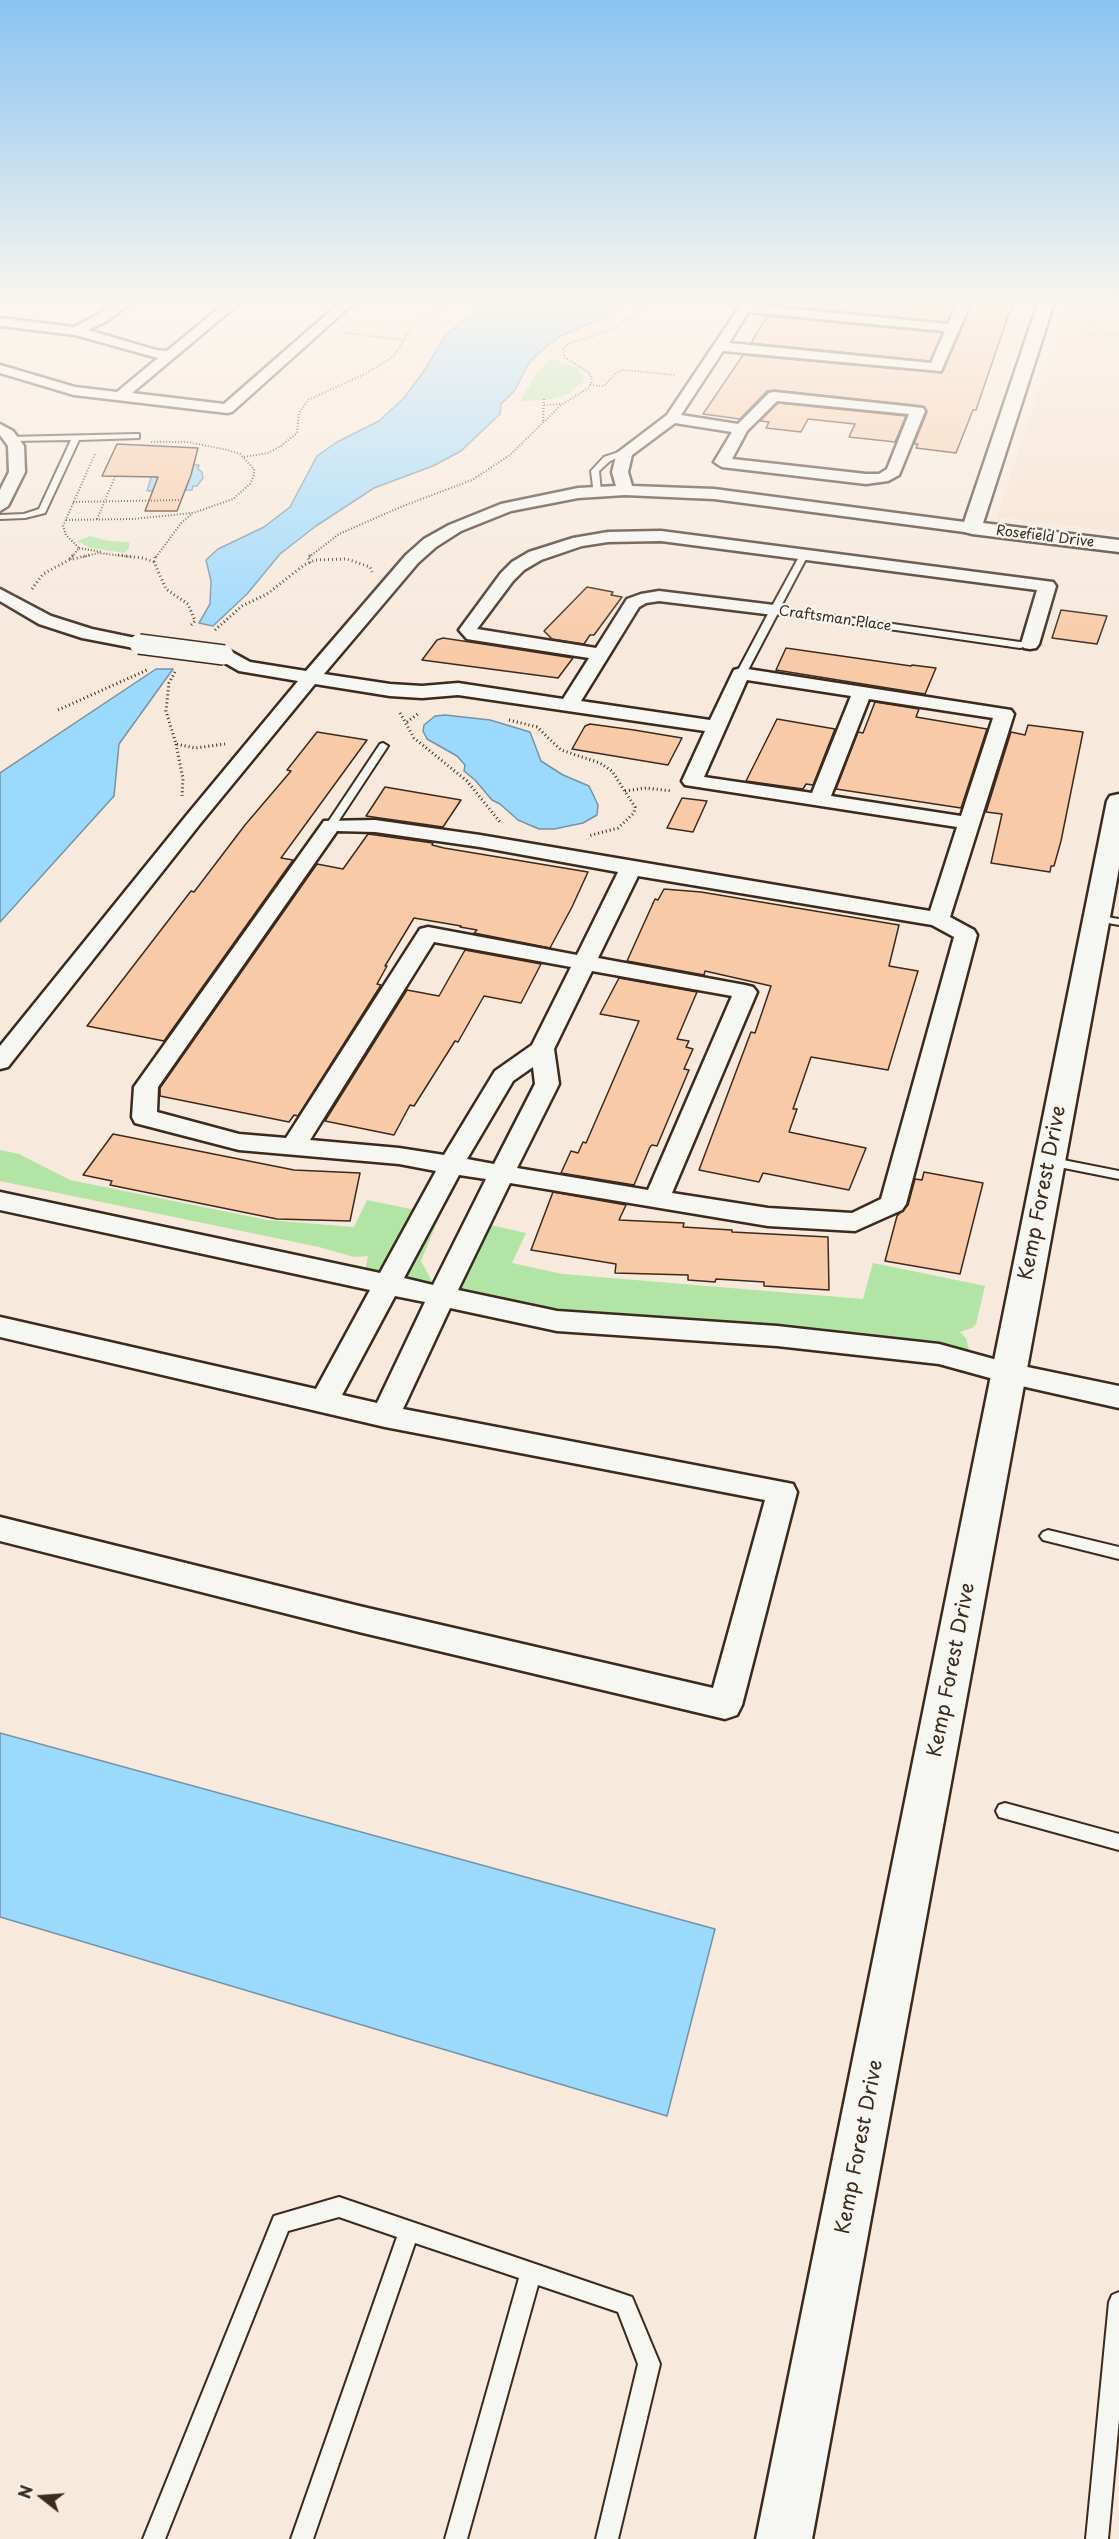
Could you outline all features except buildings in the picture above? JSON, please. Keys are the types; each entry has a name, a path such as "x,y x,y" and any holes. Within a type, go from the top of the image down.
{"street":[{"path":"625,490 620,472 625,453 671,418"},
{"path":"675,418 741,429"},
{"path":"752,418 741,429 722,462 866,479 882,478 894,472 915,418"},
{"path":"0,1062 193,820 323,662 412,559 430,543 455,528 507,507 558,497 625,490 714,494 972,528 1008,418"},
{"path":"0,506 17,472 16,446 6,433"},
{"name":"Rosefield Drive","path":"972,528 1119,546"},
{"path":"569,705 602,654 473,635 468,630 507,577 518,566 535,556 579,542 618,537 661,536 1047,586 1030,644"},
{"name":"Craftsman Place","path":"602,654 633,603 641,599 659,596 774,610"},
{"path":"2,597 45,620 88,634 139,644 224,655 255,652 344,664"},
{"path":"224,655 245,668 390,690 422,692 458,689 717,727"},
{"path":"396,672 428,677 458,689"},
{"path":"938,919 969,823 1004,714 741,674 692,781 969,823"},
{"path":"819,800 862,692"},
{"name":"Kemp Forest Drive","path":"784,2539 1048,1161 1108,920 1119,802"},
{"path":"331,825 387,827 631,868 938,919 966,935 892,1204 855,1222 768,1217 399,1156 240,1142 144,1117 146,1088 331,825"},
{"path":"324,1402 452,1164 504,1076 542,1049 631,868"},
{"path":"293,1147 428,934 745,992 656,1200"},
{"path":"385,1416 440,1296 547,1084 542,1049"},
{"path":"0,1201 557,1321 777,1336 939,1354 1008,1373 1119,1397"},
{"path":"0,1327 385,1416 782,1492 725,1705 359,1619 0,1529"}],"lane":[{"path":"6,433 136,436"},
{"path":"0,517 25,516 42,511 76,436"},
{"path":"597,492 595,471 607,459 625,453"},
{"path":"741,674 804,555"},
{"name":"Craftsman Place","path":"774,610 1020,645 1030,644"},
{"path":"331,825 383,746"},
{"path":"1048,1161 1119,1175"},
{"path":"1048,1536 1119,1553"},
{"path":"1005,1811 1119,1842"},
{"path":"154,2539 281,2223 339,2207 625,2304 649,2364 607,2539"},
{"path":"302,2539 409,2231"},
{"path":"456,2539 531,2273"},
{"path":"1096,2539 1119,2302"}],"path":[{"path":"243,457 268,453 281,446 297,433 298,418"},
{"path":"309,563 308,558 314,551 339,534 403,506 456,487 494,467 523,444 547,418"},
{"path":"66,519 133,519 193,513 233,499 250,484 254,470 243,457 228,450 200,443 139,442 136,436"},
{"path":"72,448 98,448 63,526 66,535 79,548 154,562"},
{"path":"97,519 114,477"},
{"path":"73,502 180,501"},
{"path":"188,629 195,621 193,611 188,604 166,589 154,562 157,552 182,522 193,513"},
{"path":"69,560 79,548"},
{"path":"31,590 43,574 69,560 112,553"},
{"path":"58,710 114,687 151,668"},
{"path":"416,707 423,708"},
{"path":"395,709 407,722 414,738 467,781 481,798 485,807 503,824"},
{"path":"504,719 537,727 561,750 608,767 635,807 634,813 618,828 578,837"},
{"path":"176,744 183,779 182,800"},
{"path":"625,792 646,788 672,791 682,789 692,781"}],"shaded area":[{"path":"1029,418 1119,418 1119,532 997,517"}],"green space":[{"path":"90,536 109,541 129,542 129,548 125,553 91,548 77,541"},
{"path":"0,1150 19,1154 70,1180 267,1220 354,1227 367,1200 440,1215 421,1261 440,1296 477,1222 526,1233 512,1263 562,1274 863,1299 873,1263 985,1286 976,1324 960,1332 966,1338 972,1363 557,1321 363,1280 368,1256 354,1257 319,1247 0,1181"}],"water":[{"path":"382,418 495,418 461,451 433,466 374,488 316,526 280,554 247,594 213,626 199,623 210,604 211,581 206,560 218,549 264,527 290,507 317,456 337,442"},
{"path":"155,465 199,465 198,469 202,472 203,478 197,486 193,486 192,490 147,491"},
{"path":"156,669 173,669 119,744 114,796 0,922 0,773"},
{"path":"435,716 490,720 530,732 541,761 563,775 589,786 598,805 597,815 583,823 554,829 539,829 518,820 492,800 464,771 465,765 457,756 427,739 423,731 424,725"},
{"path":"0,1733 715,1929 667,2116 0,1917"}]}
